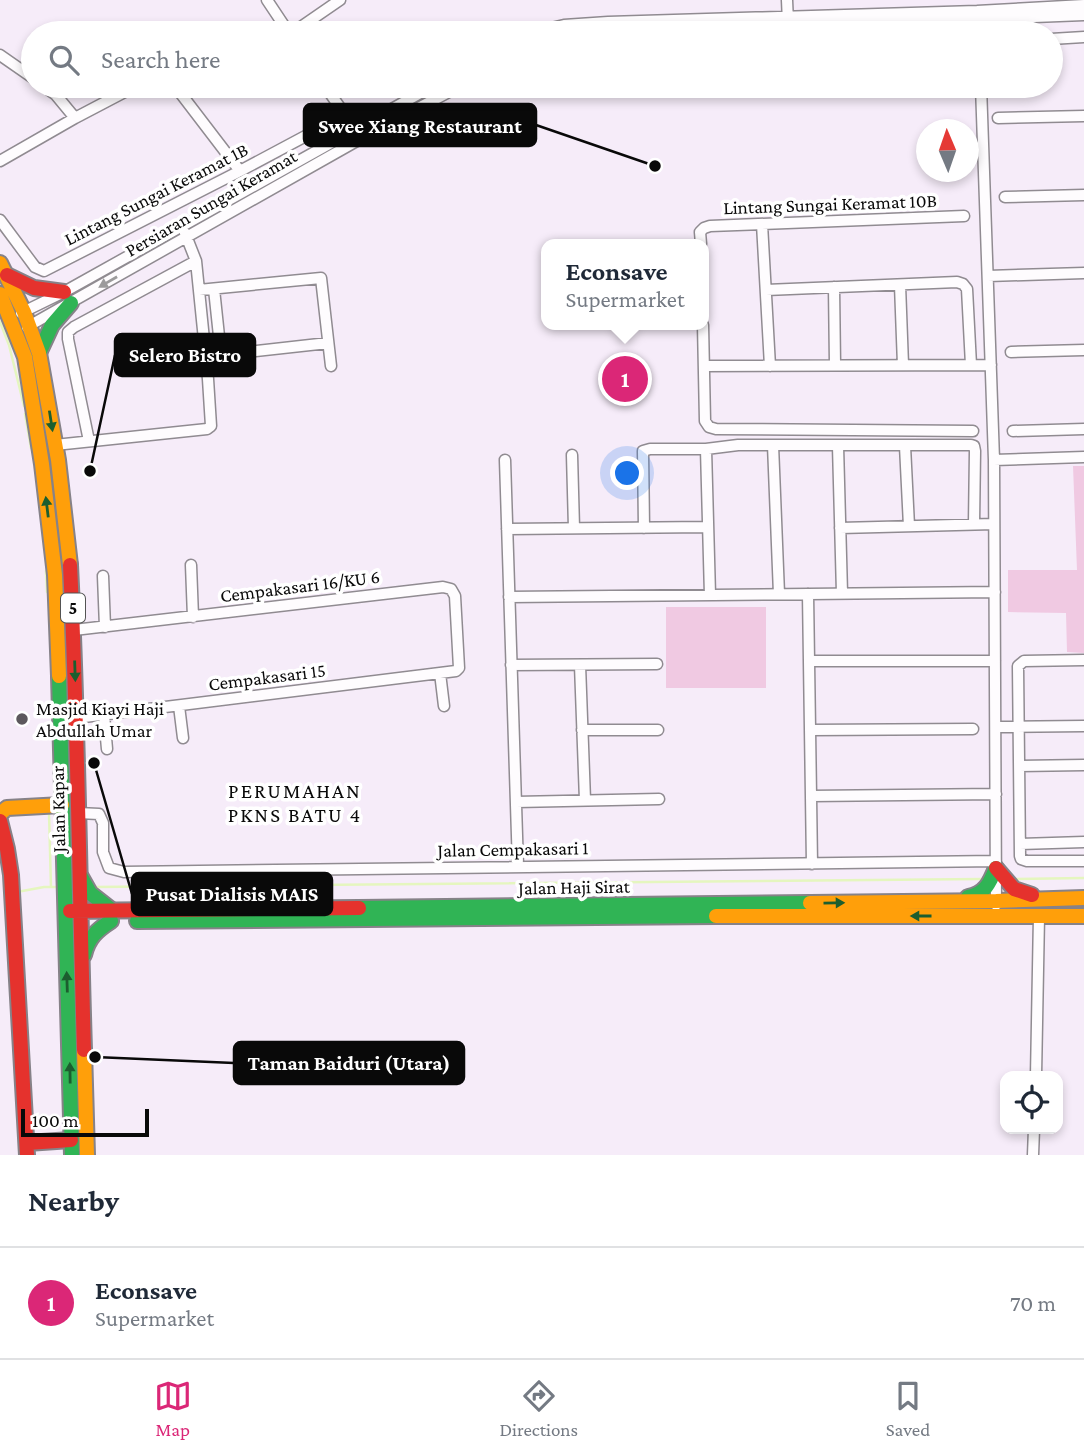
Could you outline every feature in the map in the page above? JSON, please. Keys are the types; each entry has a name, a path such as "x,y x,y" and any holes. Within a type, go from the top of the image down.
{"main road":[{"path":"4,269 27,286 68,297 52,322 39,353"},
{"name":"Jalan Kapar","path":"4,269 20,321 42,464 55,575 62,805 75,895 81,968 87,1155"},
{"name":"Jalan Kapar","path":"0,294 39,353 70,554 78,813 67,1145"},
{"path":"0,814 7,808 62,805"},
{"path":"0,821 7,849 13,905 32,1147 67,1145"},
{"path":"996,864 1009,887 1019,893 1084,898"},
{"path":"893,902 984,893 996,864"},
{"name":"Jalan Haji Sirat","path":"75,895 112,916 779,915 996,909 1084,898"},
{"name":"Jalan Haji Sirat","path":"112,916 893,902 996,909 1039,916 1084,916"},
{"path":"81,968 87,942 112,916"},
{"path":"69,1042 84,1042"}],"street":[{"path":"267,0 282,21"},
{"path":"309,21 340,0"},
{"path":"787,0 788,21"},
{"path":"978,15 1084,5"},
{"path":"978,15 978,21"},
{"path":"815,21 978,15 1084,15"},
{"path":"1063,38 1084,37"},
{"path":"0,55 21,70"},
{"path":"58,98 75,118"},
{"path":"0,161 113,98"},
{"path":"184,98 240,171"},
{"path":"333,98 358,133"},
{"name":"Persiaran Sungai Keramat","path":"20,321 187,236 414,98"},
{"name":"Persiaran Sungai Keramat","path":"68,297 181,227 358,133 434,98"},
{"path":"981,98 994,460 996,909"},
{"name":"Lintang Sungai Keramat 1B","path":"0,220 34,267 44,271 345,115"},
{"path":"998,118 1084,116"},
{"path":"1005,197 1084,195"},
{"name":"Lintang Sungai Keramat 10B","path":"701,239 700,232 710,226 964,216"},
{"path":"762,224 770,366"},
{"path":"55,445 207,429 211,426 196,261 181,227"},
{"path":"89,441 68,332 196,261"},
{"path":"988,276 1084,272"},
{"path":"199,290 321,278 331,366"},
{"path":"766,290 957,282 963,284 967,289 971,365"},
{"path":"900,285 903,365"},
{"path":"834,287 835,365"},
{"path":"214,289 221,355 328,343"},
{"path":"703,330 705,421 709,427 973,431"},
{"path":"1011,352 1084,350"},
{"path":"704,366 991,365"},
{"path":"1013,431 1084,429"},
{"path":"645,528 642,452 650,449 706,449 738,445 974,446 974,524"},
{"path":"774,445 779,594"},
{"path":"838,446 842,593"},
{"path":"905,446 909,526"},
{"path":"706,449 710,595"},
{"path":"572,455 574,528"},
{"path":"994,460 1084,457"},
{"path":"505,460 518,867"},
{"path":"840,528 994,524"},
{"path":"507,529 707,527"},
{"path":"191,565 193,617"},
{"path":"103,576 105,627"},
{"name":"Cempakasari 16/KU 6","path":"74,630 447,587 455,596 459,668"},
{"path":"509,597 995,592"},
{"path":"808,594 812,864"},
{"path":"1084,660 1024,661 1018,666 1021,859 1084,860"},
{"path":"809,661 995,661"},
{"path":"512,666 657,664"},
{"path":"580,665 585,800"},
{"name":"Cempakasari 15","path":"76,718 456,671 459,668"},
{"path":"440,673 444,706"},
{"path":"178,705 183,738"},
{"path":"104,715 107,749"},
{"path":"996,727 1084,726"},
{"path":"810,730 973,729"},
{"path":"582,730 658,730"},
{"path":"1019,766 1084,765"},
{"path":"811,796 996,794"},
{"path":"516,802 659,799"},
{"name":"Jalan Cempakasari 1","path":"78,813 99,814 103,823 103,852 109,868 124,872 996,864"},
{"path":"1020,844 1084,842"},
{"path":"1036,1071 1039,916"},
{"path":"1033,1155 1034,1134"}],"shaded area":[{"path":"1073,466 1084,466 1084,653 1067,652 1066,613 1008,612 1008,570 1077,570"},
{"path":"666,607 766,607 766,688 666,688"}],"waterway":[{"path":"0,322 9,345 24,406"},
{"path":"25,414 31,448"},
{"path":"46,571 47,592"},
{"path":"49,813 51,887"},
{"path":"1016,879 1084,878"},
{"path":"94,887 982,879"},
{"path":"17,892 59,887"}],"traffic: fast":[{"path":"39,353 52,325 71,303"},
{"path":"59,676 72,1155"},
{"path":"968,897 986,887 996,868"},
{"path":"81,877 90,893 113,911"},
{"path":"359,908 810,903"},
{"path":"137,921 716,916"},
{"path":"84,955 94,935 111,921"}],"traffic: slow":[{"path":"0,263 24,312 39,353 58,460 70,565"},
{"path":"0,294 25,357 42,464 55,575 59,676"},
{"path":"0,814 7,808 62,805"},
{"path":"810,903 1084,898"},
{"path":"716,916 1084,916"},
{"path":"84,1050 87,1155"}],"traffic: jam":[{"path":"7,275 34,288 64,292"},
{"path":"70,565 84,1050"},
{"path":"0,821 11,875 27,1155"},
{"path":"996,868 1014,889 1032,895"},
{"path":"70,911 359,908"},
{"path":"27,1143 71,1140"}],"place":[{"name":"Swee Xiang Restaurant","path":"655,166"},
{"name":"Econsave","path":"625,379"},
{"name":"Selero Bistro","path":"90,471"},
{"name":"Masjid Kiayi Haji Abdullah Umar","path":"22,719"},
{"name":"Pusat Dialisis MAIS","path":"94,763"},
{"name":"Taman Baiduri (Utara)","path":"95,1057"}],"district":[{"name":"PERUMAHAN PKNS BATU 4","path":"295,803"}]}
